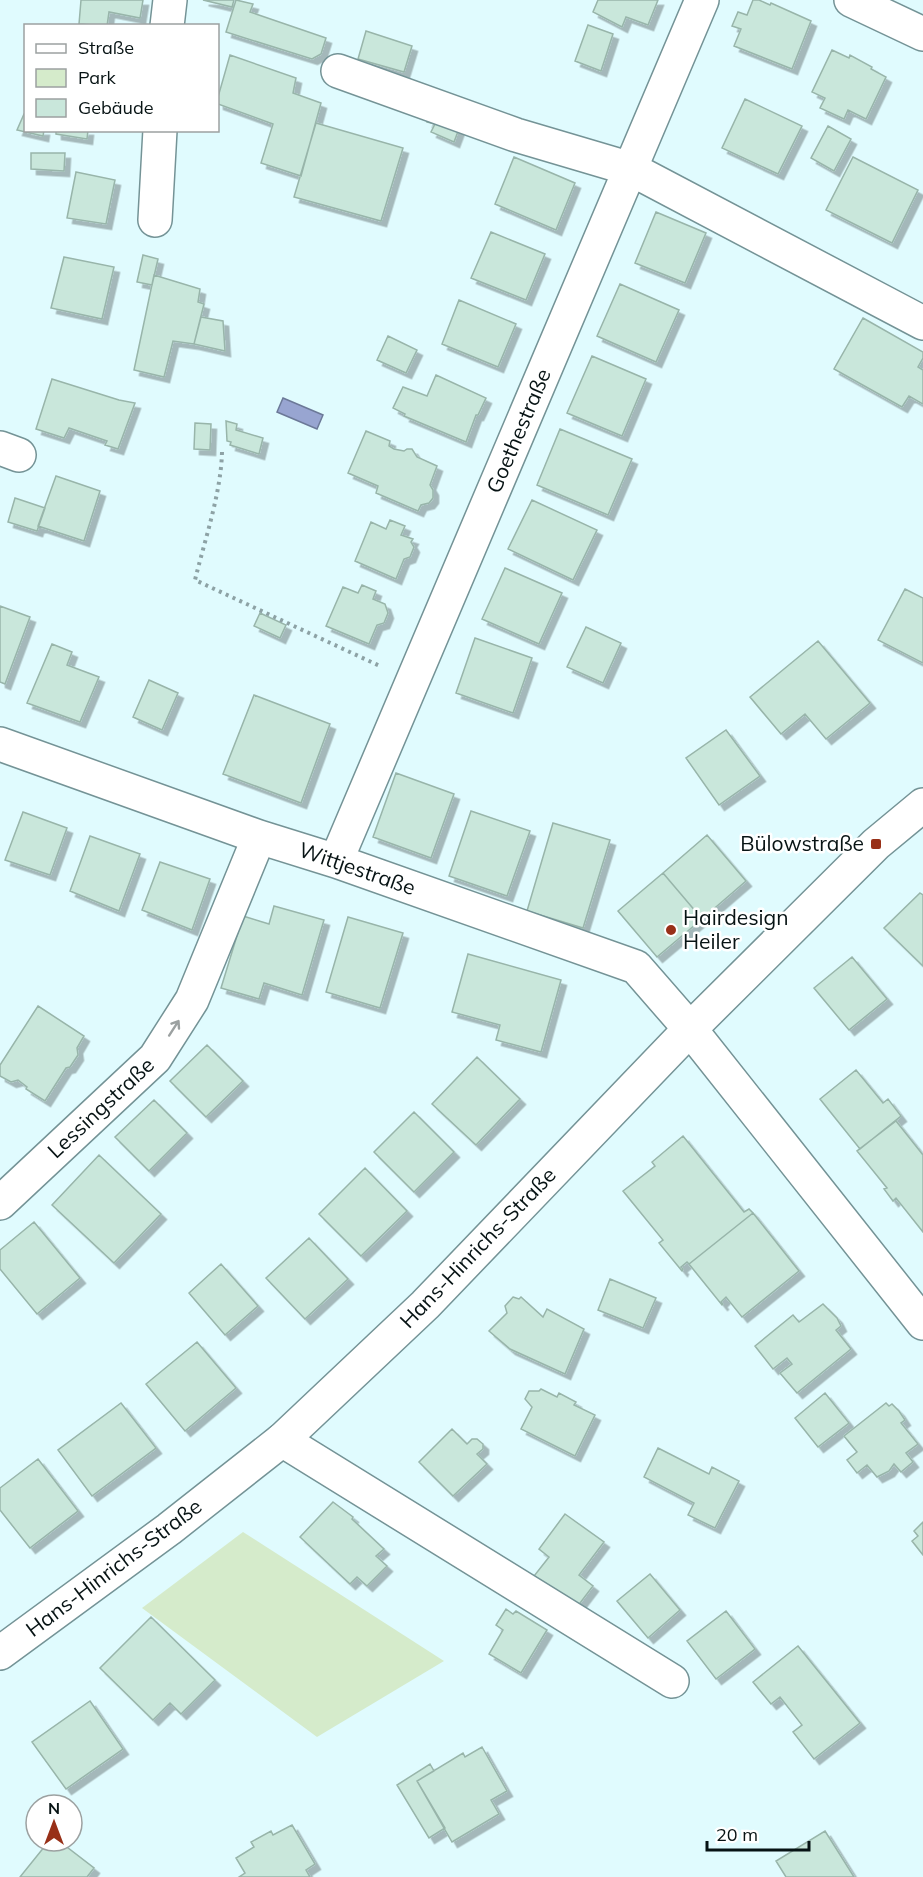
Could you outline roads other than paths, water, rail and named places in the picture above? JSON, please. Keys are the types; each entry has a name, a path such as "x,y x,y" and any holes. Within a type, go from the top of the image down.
{"street":[{"path":"167,24 170,0"},
{"name":"Goethestraße","path":"336,861 702,0"},
{"path":"851,0 923,34"},
{"path":"338,71 516,135 631,169 923,323"},
{"path":"155,220 160,132"},
{"name":"Wittjestraße","path":"0,744 259,837 336,861 636,967 690,1029"},
{"name":"Hans-Hinrichs-Straße","path":"0,1653 169,1529 282,1440 425,1305 690,1029 876,844 923,806"},
{"name":"Lessingstraße","path":"0,1203 155,1058 192,1000 259,837"},
{"path":"690,1029 923,1323"},
{"path":"282,1440 672,1681"}],"water":[{"path":"283,398 323,415 317,429 277,412"}],"place":[{"name":"Bülowstraße","path":"876,844"},
{"name":"Hairdesign Heiler","path":"671,930"}]}
